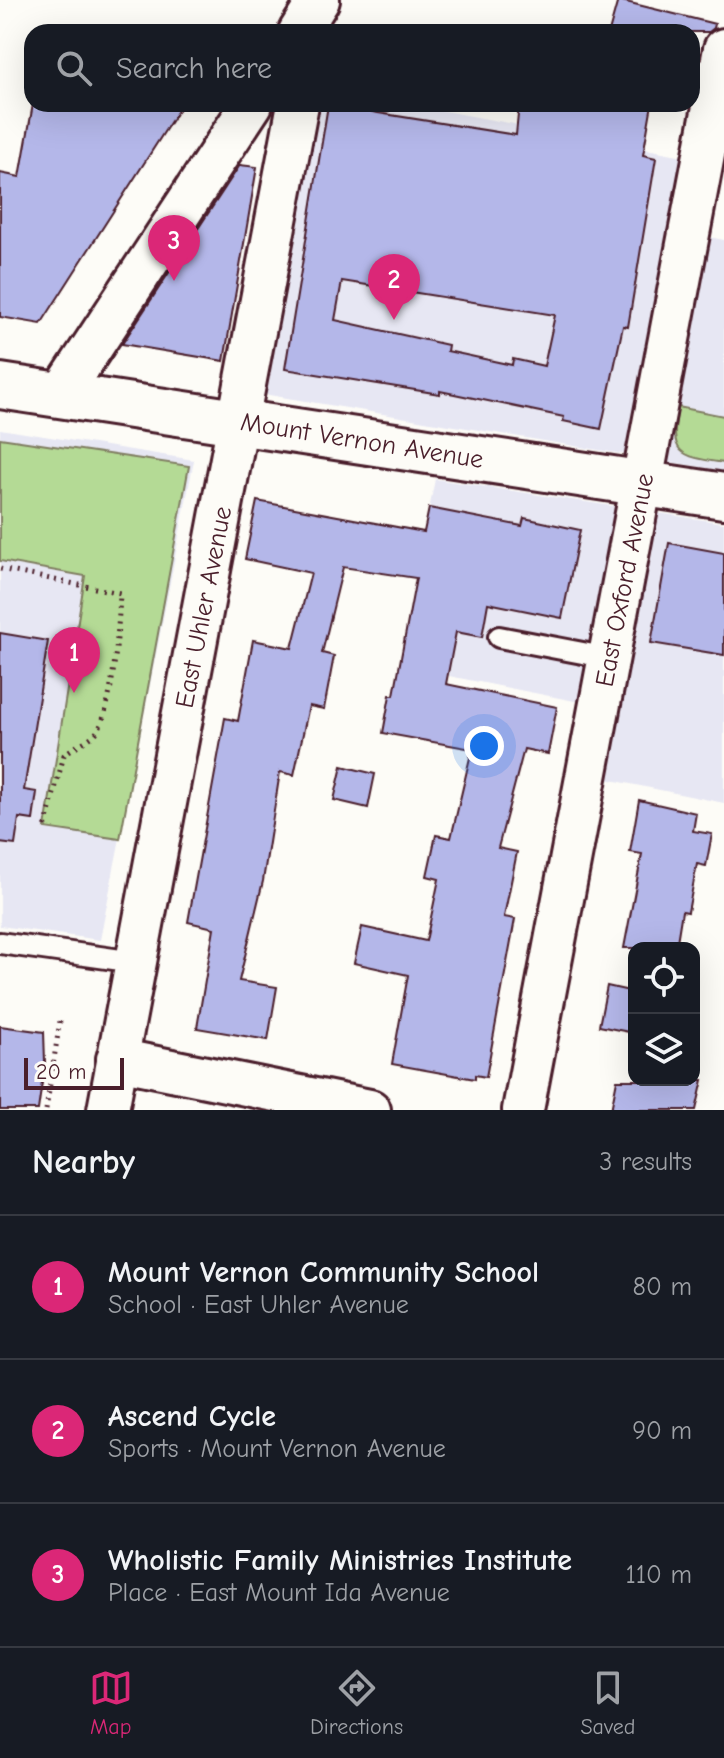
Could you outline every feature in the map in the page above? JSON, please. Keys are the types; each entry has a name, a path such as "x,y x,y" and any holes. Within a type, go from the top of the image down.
{"main road":[{"name":"Mount Vernon Avenue","path":"0,386 724,496"}],"street":[{"name":"East Oxford Avenue","path":"523,1110 724,49"},
{"path":"60,396 247,112"},
{"name":"East Uhler Avenue","path":"108,1110 296,112"},
{"path":"117,1059 370,1110"}],"lane":[{"path":"499,637 609,658"},
{"path":"0,943 135,962"}],"path":[{"path":"0,569 120,593 118,647 102,721 94,734 64,755 45,828"},
{"path":"46,1110 60,1021"}],"shaded area":[{"path":"316,112 450,112 689,157 674,230 724,240 724,471 263,394"},
{"path":"0,429 194,460 100,940 0,926"},
{"path":"435,479 724,523 724,803 601,778 615,709 399,666"}],"green space":[{"path":"678,407 724,416 724,463 687,455 681,450 675,435"},
{"path":"0,438 189,466 120,839 45,828 85,576 0,561"}],"building":[{"path":"618,0 715,24 709,32 700,32 700,24 611,24"},
{"path":"32,112 177,112 41,324 0,317 0,173 20,177"},
{"path":"327,112 372,112 516,135 518,112 651,112 643,155 656,158 628,327 623,326 601,429 563,421 564,417 440,391 440,394 285,369","holes":["342,281 555,315 544,366 513,359 512,365 447,351 448,345 335,320"]},
{"path":"240,165 257,167 224,361 122,344"},
{"path":"257,501 424,532 429,508 522,526 524,518 580,530 562,618 488,603 482,637 456,632 446,684 557,707 548,754 524,749 498,848 517,852 504,917 515,919 486,1077 475,1075 475,1079 392,1064 408,975 354,963 362,927 426,941 439,879 427,876 436,835 451,838 472,749 383,733 390,695 394,695 416,578 343,567 322,653 334,656 324,709 309,706 294,775 280,772 263,881 239,981 277,987 268,1040 197,1028 214,928 188,922 225,718 238,721 253,640 292,648 311,573 245,559"},
{"path":"669,543 724,553 724,655 651,643"},
{"path":"0,633 48,641 24,790 37,792 33,820 19,818 15,845 0,843"},
{"path":"342,766 375,774 368,808 334,800"},
{"path":"639,800 696,813 693,831 712,834 706,866 697,864 688,912 682,911 677,942 628,942 628,948 624,948 642,854 630,852"},
{"path":"607,986 628,991 628,1032 599,1026"},
{"path":"0,1026 44,1032 45,1062 38,1110 0,1110"},
{"path":"617,1080 628,1080 628,1086 700,1086 700,1080 703,1080 696,1110 611,1110"}],"place":[{"name":"Wholistic Family Ministries Institute","path":"174,281"},
{"name":"Ascend Cycle","path":"394,320"},
{"name":"Mount Vernon Community School","path":"74,693"}]}
